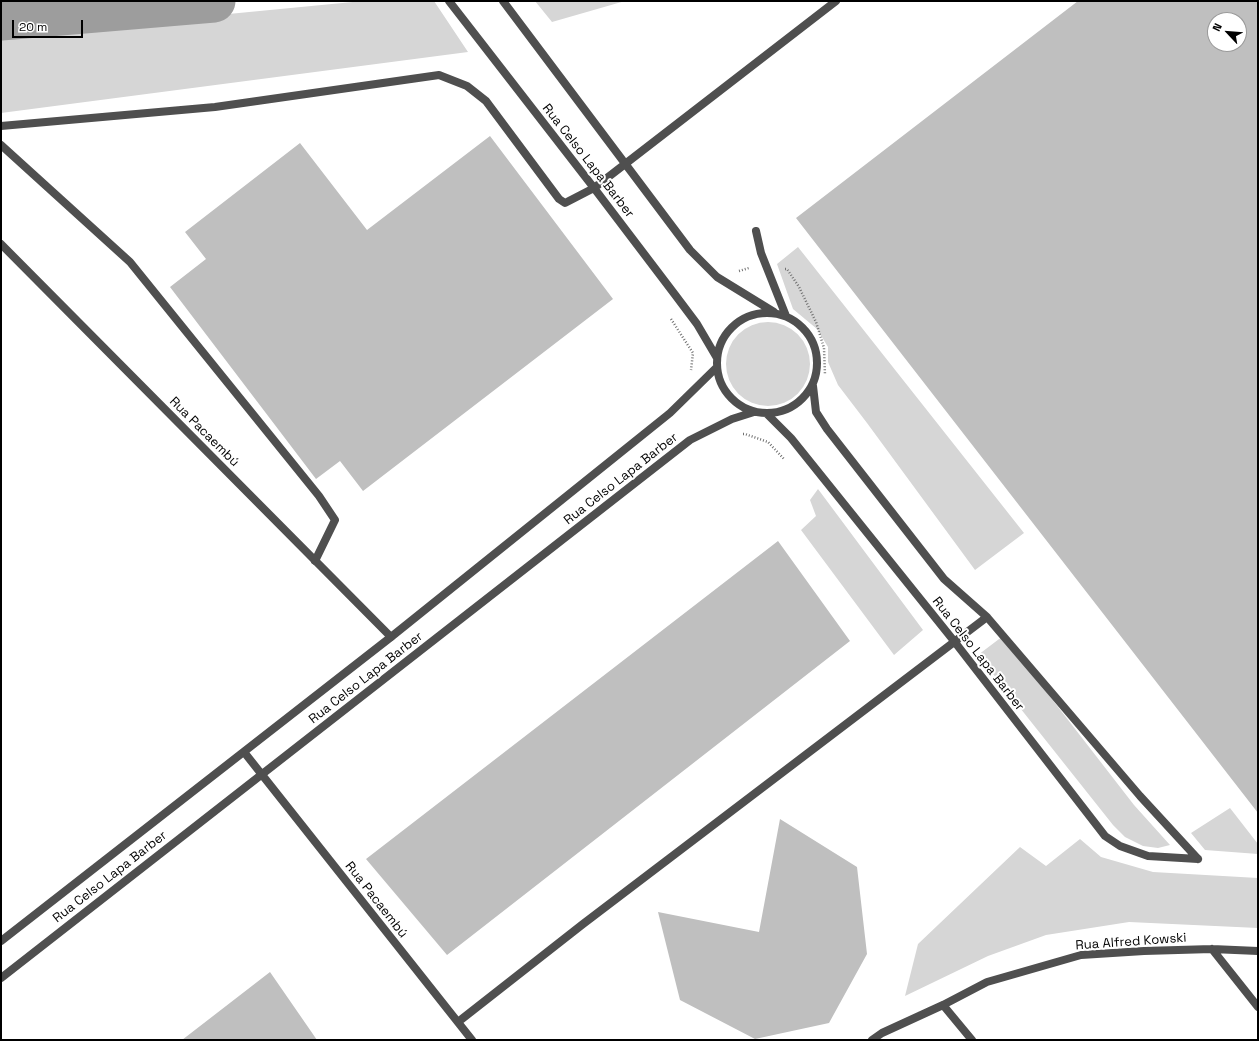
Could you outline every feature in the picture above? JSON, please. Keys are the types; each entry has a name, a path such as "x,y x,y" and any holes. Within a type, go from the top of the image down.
{"street":[{"name":"Rua Celso Lapa Barber","path":"449,1 684,306 697,324 717,358"},
{"path":"1,126 215,107 439,75 467,86 486,101 559,199 565,203 594,188 836,1"},
{"path":"458,1022 583,924 987,617 944,580 827,429 816,412 813,386 818,354 814,342 807,331 798,322 774,312 717,277 690,250 504,3"},
{"path":"1,145 130,262 319,496 335,520 315,561"},
{"path":"756,230 762,253 786,316"},
{"name":"Rua Pacaembú","path":"1,244 391,637"},
{"path":"774,312 758,313 743,319 730,329 721,342 717,358 717,367 721,382 728,396 740,406 754,412 767,414 785,411 791,408 802,401 813,386"},
{"name":"Rua Celso Lapa Barber","path":"1,940 391,637 670,413 717,367"},
{"name":"Rua Celso Lapa Barber","path":"1,978 690,440 732,418 754,412"},
{"name":"Rua Celso Lapa Barber","path":"767,414 791,438 954,641 1105,836 1120,846 1148,856 1198,859 1140,796 987,617"},
{"name":"Rua Pacaembú","path":"244,752 472,1040"},
{"path":"1212,949 1258,1007"},
{"name":"Rua Alfred Kowski","path":"872,1040 882,1033 943,1005 987,982 1081,955 1212,949 1258,951"},
{"path":"943,1005 972,1040"}],"path":[{"path":"717,277 766,264 788,269 799,287 816,322 824,348 826,379"},
{"path":"684,306 668,315 693,353 690,372"},
{"path":"739,436 745,434 768,442 784,459"}],"shaded area":[{"path":"1,1 110,1 1,11"},
{"path":"363,1 434,1 468,52 1,113 1,36"},
{"path":"535,1 625,1 552,22"},
{"path":"798,247 1024,533 975,570 838,385 828,362 828,347 817,329 793,309 777,264"},
{"path":"768,322 776,323 791,329 803,341 809,356 809,372 803,387 791,399 776,405 768,406 760,405 745,399 733,387 727,372 726,364 727,356 733,341 745,329 760,323"},
{"path":"818,489 923,630 894,655 801,530 816,516 810,500"},
{"path":"1003,636 1134,805 1170,845 1158,848 1143,846 1125,837 1113,825 978,655"},
{"path":"1230,808 1258,844 1258,854 1205,850 1191,833"},
{"path":"1080,839 1101,857 1153,872 1258,878 1258,928 1129,922 1046,935 988,956 905,996 918,944 1020,847 1046,866"}],"building":[{"path":"1078,1 1258,1 1258,813 796,218"},
{"path":"490,136 613,299 363,491 340,461 316,479 170,287 206,259 185,232 300,143 367,230"},
{"path":"778,541 850,641 447,955 366,859"},
{"path":"780,819 857,867 867,954 829,1023 755,1039 680,1000 658,912 759,932"},
{"path":"270,972 317,1040 182,1040"}],"waterway":[{"path":"1,19 214,1"}]}
